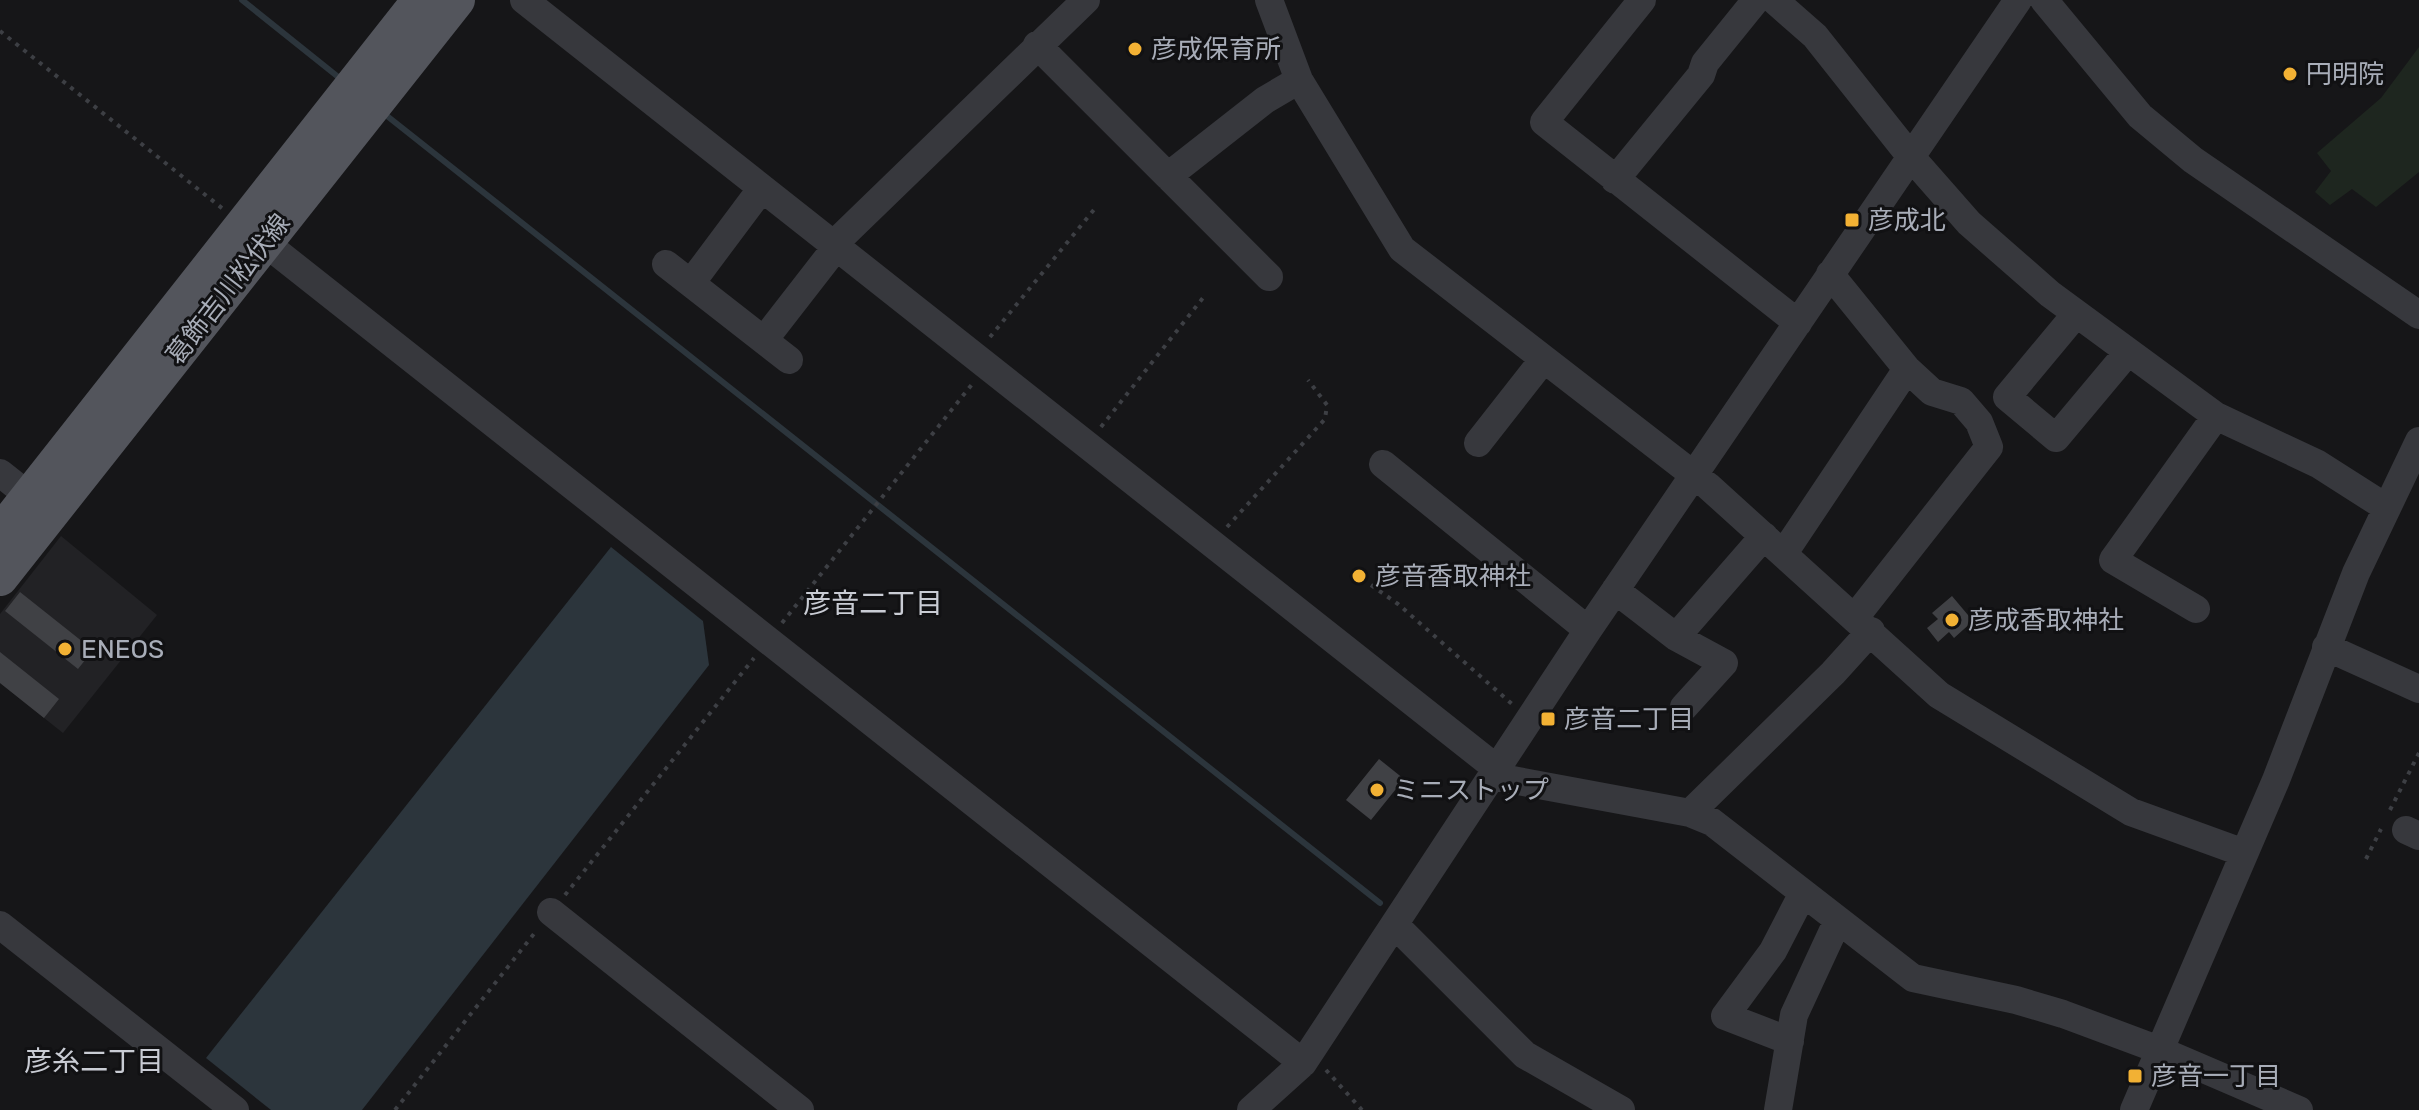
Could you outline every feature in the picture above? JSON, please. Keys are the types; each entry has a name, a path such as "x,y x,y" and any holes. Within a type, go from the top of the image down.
{"main road":[{"name":"葛飾吉川松伏線","path":"0,578 254,234 420,0"},
{"name":"葛飾吉川松伏線","path":"0,533 457,0"}],"street":[{"path":"524,0 1212,543 1494,772 1690,813 1712,822 1913,978 2016,1000 2157,1049 2299,1110"},
{"path":"764,340 835,245 1086,0"},
{"path":"1269,0 1299,80 1402,249 1693,476 1864,624 1939,695 2131,812 2244,853"},
{"path":"1642,0 1544,122 1798,323"},
{"path":"1615,180 1701,75 1705,63 1756,0"},
{"path":"1774,0 1815,36 1911,157 1969,223 2076,314 2216,416 2318,464 2387,508"},
{"path":"1251,1110 1312,1064 1395,925 1588,630 2018,0"},
{"path":"2044,0 2150,125 2193,160 2419,315"},
{"path":"1037,45 1269,277"},
{"path":"1168,176 1265,100 1299,80"},
{"path":"691,283 762,188"},
{"path":"254,234 1312,1064"},
{"path":"666,264 789,360"},
{"path":"1690,813 1833,673 1989,447 1979,422 1961,401 1932,392 1907,369 1830,274"},
{"path":"2076,314 2007,397 2056,438 2128,352"},
{"path":"1478,443 1543,360"},
{"path":"1676,637 1774,544 1907,369"},
{"path":"2196,609 2113,560 2216,416"},
{"path":"2134,1110 2157,1049 2244,853 2326,647 2419,441"},
{"path":"1383,464 1588,630"},
{"path":"0,473 29,496"},
{"path":"1615,590 1676,637 1724,663 1684,707"},
{"path":"2326,647 2419,689"},
{"path":"1790,1041 1725,1016 1773,951 1803,893"},
{"path":"551,912 800,1110"},
{"path":"1778,1110 1794,1015 1838,920"},
{"path":"0,925 235,1110"},
{"path":"1395,925 1525,1055 1621,1110"}],"path":[{"path":"0,31 254,234"},
{"path":"975,355 1097,206"},
{"path":"1087,445 1206,294"},
{"path":"1212,543 1325,419 1327,405 1308,380"},
{"path":"1371,585 1398,604 1529,719"},
{"path":"2366,859 2419,753"},
{"path":"395,1110 551,912"},
{"path":"1312,1064 1362,1110"}],"shaded area":[{"path":"2419,47 2419,172 2376,207 2352,189 2330,205 2315,192 2331,171 2317,153 2381,98"},
{"name":"ENEOS","path":"61,536 157,615 63,733 0,683 0,614"},
{"path":"611,547 703,621 709,665 362,1110 271,1110 206,1058"}],"building":[{"path":"20,592 93,650 78,669 5,611"},
{"path":"1952,596 1973,621 1954,638 1949,632 1938,642 1927,628 1938,619 1932,613"},
{"path":"0,652 59,699 44,718 0,683"},
{"path":"1379,759 1404,779 1371,820 1346,800"}],"waterway":[{"path":"242,0 342,80"},
{"path":"382,112 1380,903"}],"place":[{"name":"彦成保育所","path":"1135,49"},
{"name":"円明院","path":"2290,74"},
{"name":"彦成北","path":"1852,220"},
{"name":"彦音香取神社","path":"1359,576"},
{"name":"彦成香取神社","path":"1952,620"},
{"name":"ENEOS","path":"65,649"},
{"name":"彦音二丁目","path":"1548,719"},
{"name":"ミニストップ","path":"1377,790"},
{"name":"彦音一丁目","path":"2135,1076"}],"district":[{"name":"彦音二丁目","path":"873,603"},
{"name":"彦糸二丁目","path":"94,1061"}]}
